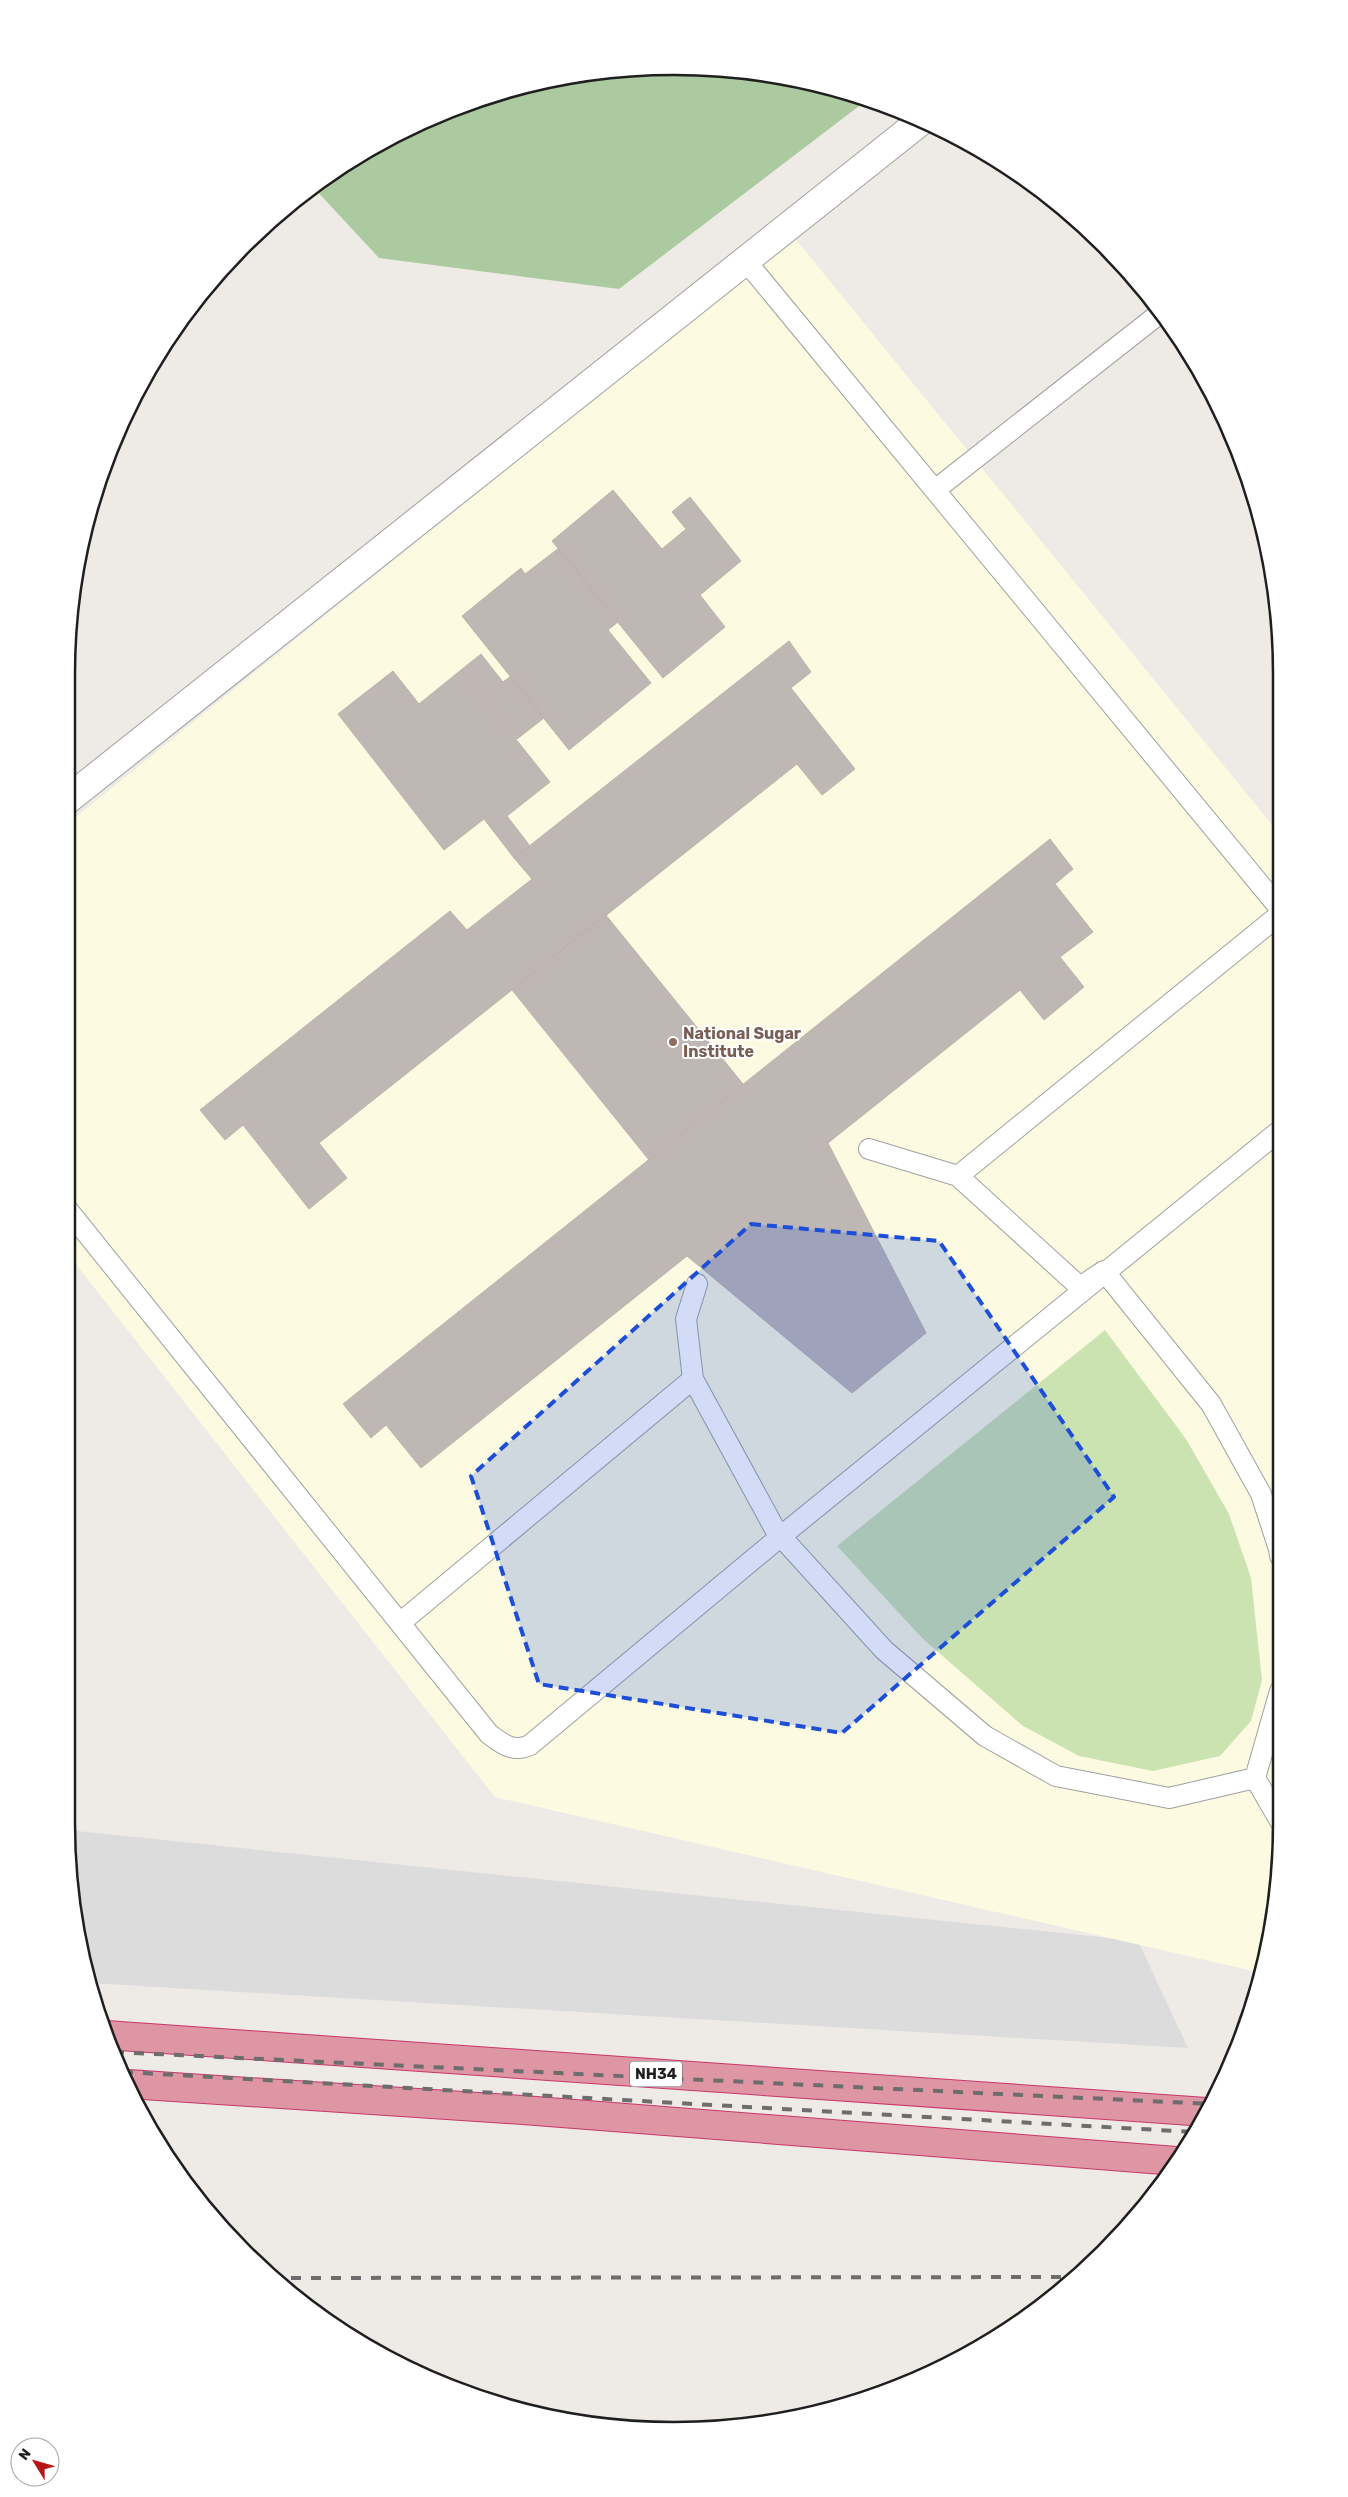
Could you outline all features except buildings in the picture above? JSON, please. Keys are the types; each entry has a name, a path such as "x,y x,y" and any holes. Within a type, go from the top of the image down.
{"highway":[{"name":"NH34","path":"115,2036 1199,2111"},
{"path":"135,2085 514,2110 1169,2160"}],"street":[{"path":"75,794 915,126"}],"lane":[{"path":"745,260 1273,899"},
{"path":"935,490 1155,317"},
{"path":"958,1176 1273,920"},
{"path":"75,1218 489,1734 502,1744 519,1749 530,1745 1104,1271 1273,1136"},
{"path":"869,1149 958,1176 1080,1287 1104,1271"},
{"path":"1104,1271 1211,1404 1261,1494 1273,1531"},
{"path":"697,1284 686,1319 693,1379 780,1537 884,1650 985,1736 1056,1776 1170,1798 1255,1778"},
{"path":"400,1623 693,1379"},
{"path":"1273,1715 1255,1778 1273,1810"}],"highlighted area":[{"path":"751,1224 939,1241 1114,1497 842,1733 539,1684 471,1476"}],"shaded area":[{"name":"National Sugar Institute","path":"794,237 1273,826 1273,1823 1268,1901 1254,1971 495,1797 75,1263 75,818"},
{"path":"75,1831 1138,1941 1188,2048 97,1983 80,1901"}],"green space":[{"path":"674,75 752,80 829,95 861,105 619,289 379,258 318,192 375,155 409,137 481,107 519,95 596,80"},
{"path":"1105,1330 1186,1439 1229,1514 1251,1578 1262,1680 1251,1721 1220,1756 1153,1771 1079,1756 1023,1726 922,1638 837,1546"}],"railway":[{"path":"121,2052 1203,2104"},
{"path":"130,2072 1187,2132"},
{"path":"285,2278 1064,2277"}],"place":[{"name":"National Sugar Institute","path":"673,1042"}]}
